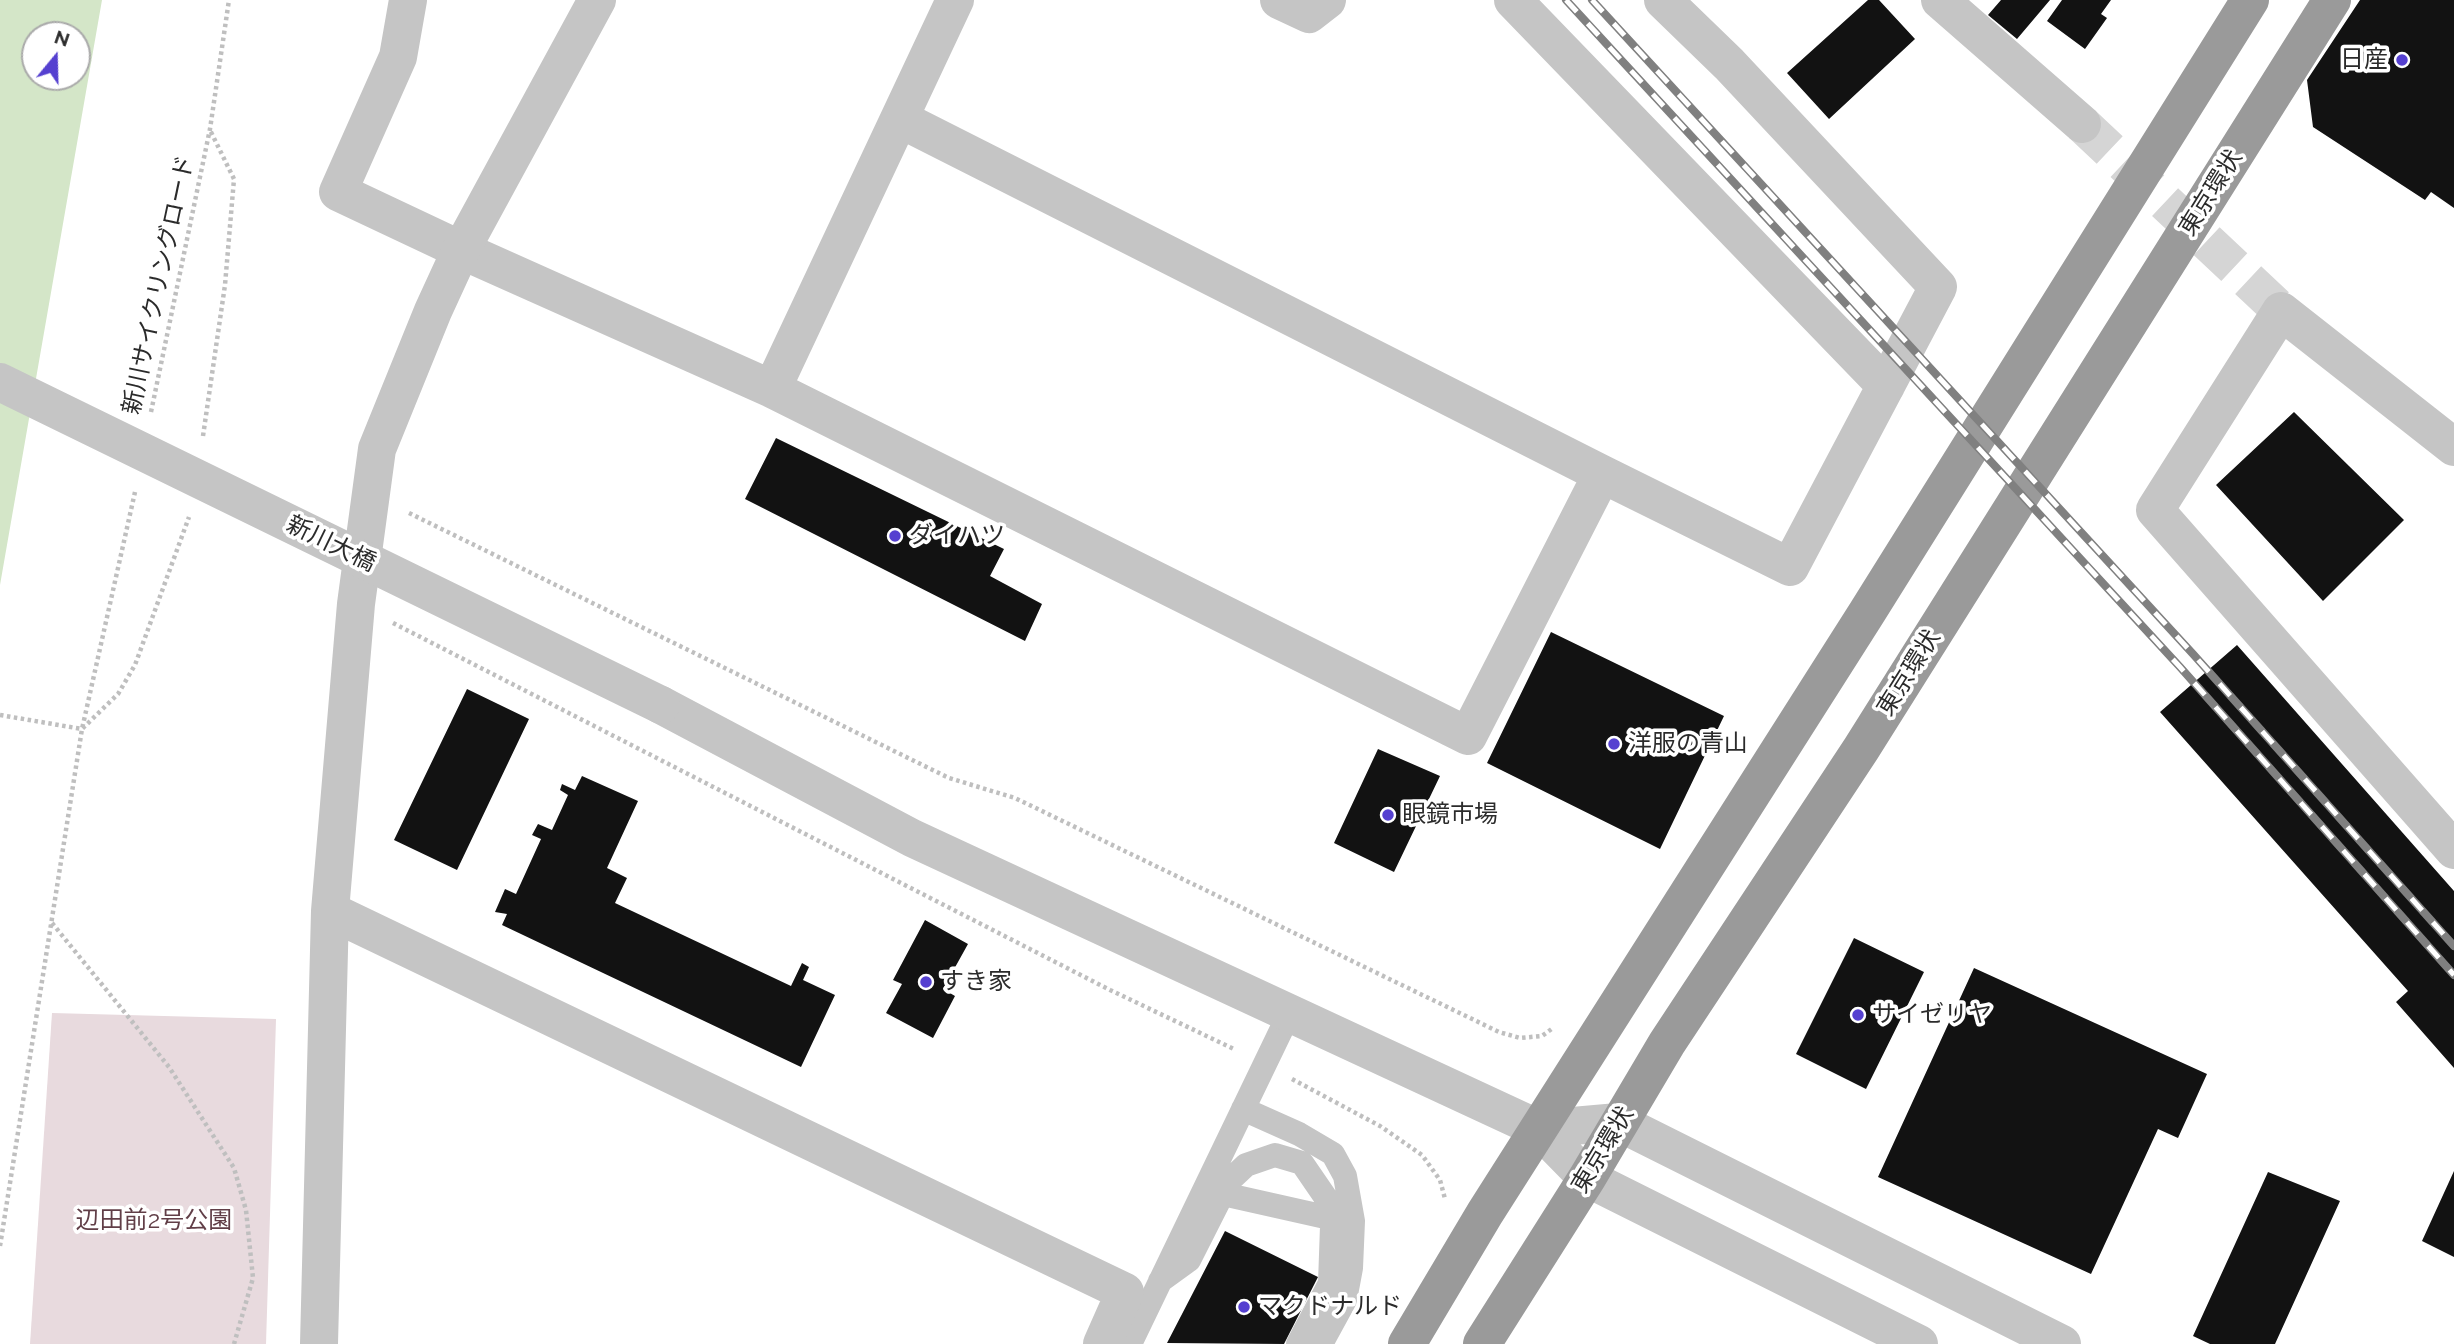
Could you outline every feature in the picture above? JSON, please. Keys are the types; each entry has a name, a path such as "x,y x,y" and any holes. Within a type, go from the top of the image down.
{"highway":[{"path":"1407,1344 1473,1233 2250,0"},
{"name":"東京環状","path":"1482,1344 1587,1178 1667,1043 1861,749 2332,0"}],"street":[{"path":"408,0 398,57 338,192 772,389 1468,736 1602,474"},
{"path":"319,1344 330,911 356,604 377,449 461,250 597,0"},
{"path":"772,389 955,0"},
{"path":"1279,0 1308,14 1327,0"},
{"path":"1513,0 1886,386"},
{"path":"901,119 1790,567 1938,287 1729,64 1664,0"},
{"path":"1940,0 2082,124"},
{"path":"2454,447 2281,311 2155,510 2454,850"},
{"name":"新川大橋","path":"0,382 661,705 912,838 1539,1129"},
{"path":"330,911 1125,1292 1101,1344"},
{"path":"1539,1129 1618,1122 2062,1344"},
{"path":"1539,1129 1587,1178 1919,1344"}],"lane":[{"path":"1130,1344 1289,1014"},
{"path":"1243,1109 1299,1134 1333,1154 1345,1177 1353,1221 1351,1268 1345,1300 1321,1344"},
{"path":"1160,1282 1189,1260 1229,1181 1246,1165 1275,1155 1302,1163 1326,1198 1331,1218 1331,1283 1298,1344"},
{"path":"1223,1194 1331,1218"}],"path":[{"name":"新川サイクリングロード","path":"151,414 210,130 229,0"},
{"path":"0,1246 82,729 137,482"},
{"path":"371,495 950,778 1014,798 1499,1032 1520,1038 1542,1036 1554,1028"},
{"path":"356,604 1110,990 1265,1064 1380,1126 1422,1155 1440,1180 1446,1202"},
{"path":"0,715 82,729"},
{"path":"51,922 169,1067 234,1168 246,1210 253,1278 234,1344"}],"green space":[{"name":"辺田前2号公園","path":"52,1013 276,1019 266,1344 30,1344"}],"shaded area":[{"path":"0,0 102,0 91,63 91,21 21,21 21,91 86,91 0,585"}],"building":[{"path":"1868,0 1879,0 1915,39 1829,119 1787,73"},
{"path":"2001,0 2050,0 2017,39 1988,15"},
{"path":"2062,0 2111,0 2101,14 2107,18 2085,49 2047,21"},
{"path":"2360,0 2454,0 2454,208 2431,192 2425,200 2313,127 2307,80"},
{"path":"2294,412 2404,520 2323,601 2216,485"},
{"path":"776,438 1004,549 990,576 1042,604 1025,641 745,499"},
{"path":"1551,632 1724,716 1660,849 1487,763"},
{"path":"2237,645 2454,891 2454,1068 2396,1002 2408,991 2160,712"},
{"path":"467,689 529,719 457,870 394,840"},
{"path":"1378,749 1440,776 1394,872 1334,843"},
{"path":"582,776 638,801 607,868 627,878 615,903 791,986 802,963 809,967 803,980 835,995 801,1067 502,925 507,914 495,912 505,889 516,894 541,839 532,835 538,824 552,830 568,795 560,790 562,784 575,790"},
{"path":"925,920 968,944 943,989 955,996 933,1038 886,1013 902,984 893,980"},
{"path":"1854,938 1924,972 1866,1089 1796,1054"},
{"path":"1974,968 2207,1074 2178,1138 2158,1129 2091,1274 1878,1177"},
{"path":"2454,1171 2454,1257 2422,1241"},
{"path":"2268,1172 2340,1201 2275,1344 2210,1344 2193,1336"},
{"path":"1225,1231 1318,1277 1284,1344 1167,1343"}],"tunnel":[{"path":"2082,124 2281,311"}],"railway":[{"path":"1566,0 2180,667 2454,975"},
{"path":"1592,0 2193,654 2454,946"}],"place":[{"name":"日産","path":"2402,60"},
{"name":"ダイハツ","path":"895,536"},
{"name":"洋服の青山","path":"1614,744"},
{"name":"眼鏡市場","path":"1388,815"},
{"name":"すき家","path":"926,982"},
{"name":"サイゼリヤ","path":"1858,1015"},
{"name":"マクドナルド","path":"1244,1307"}]}
